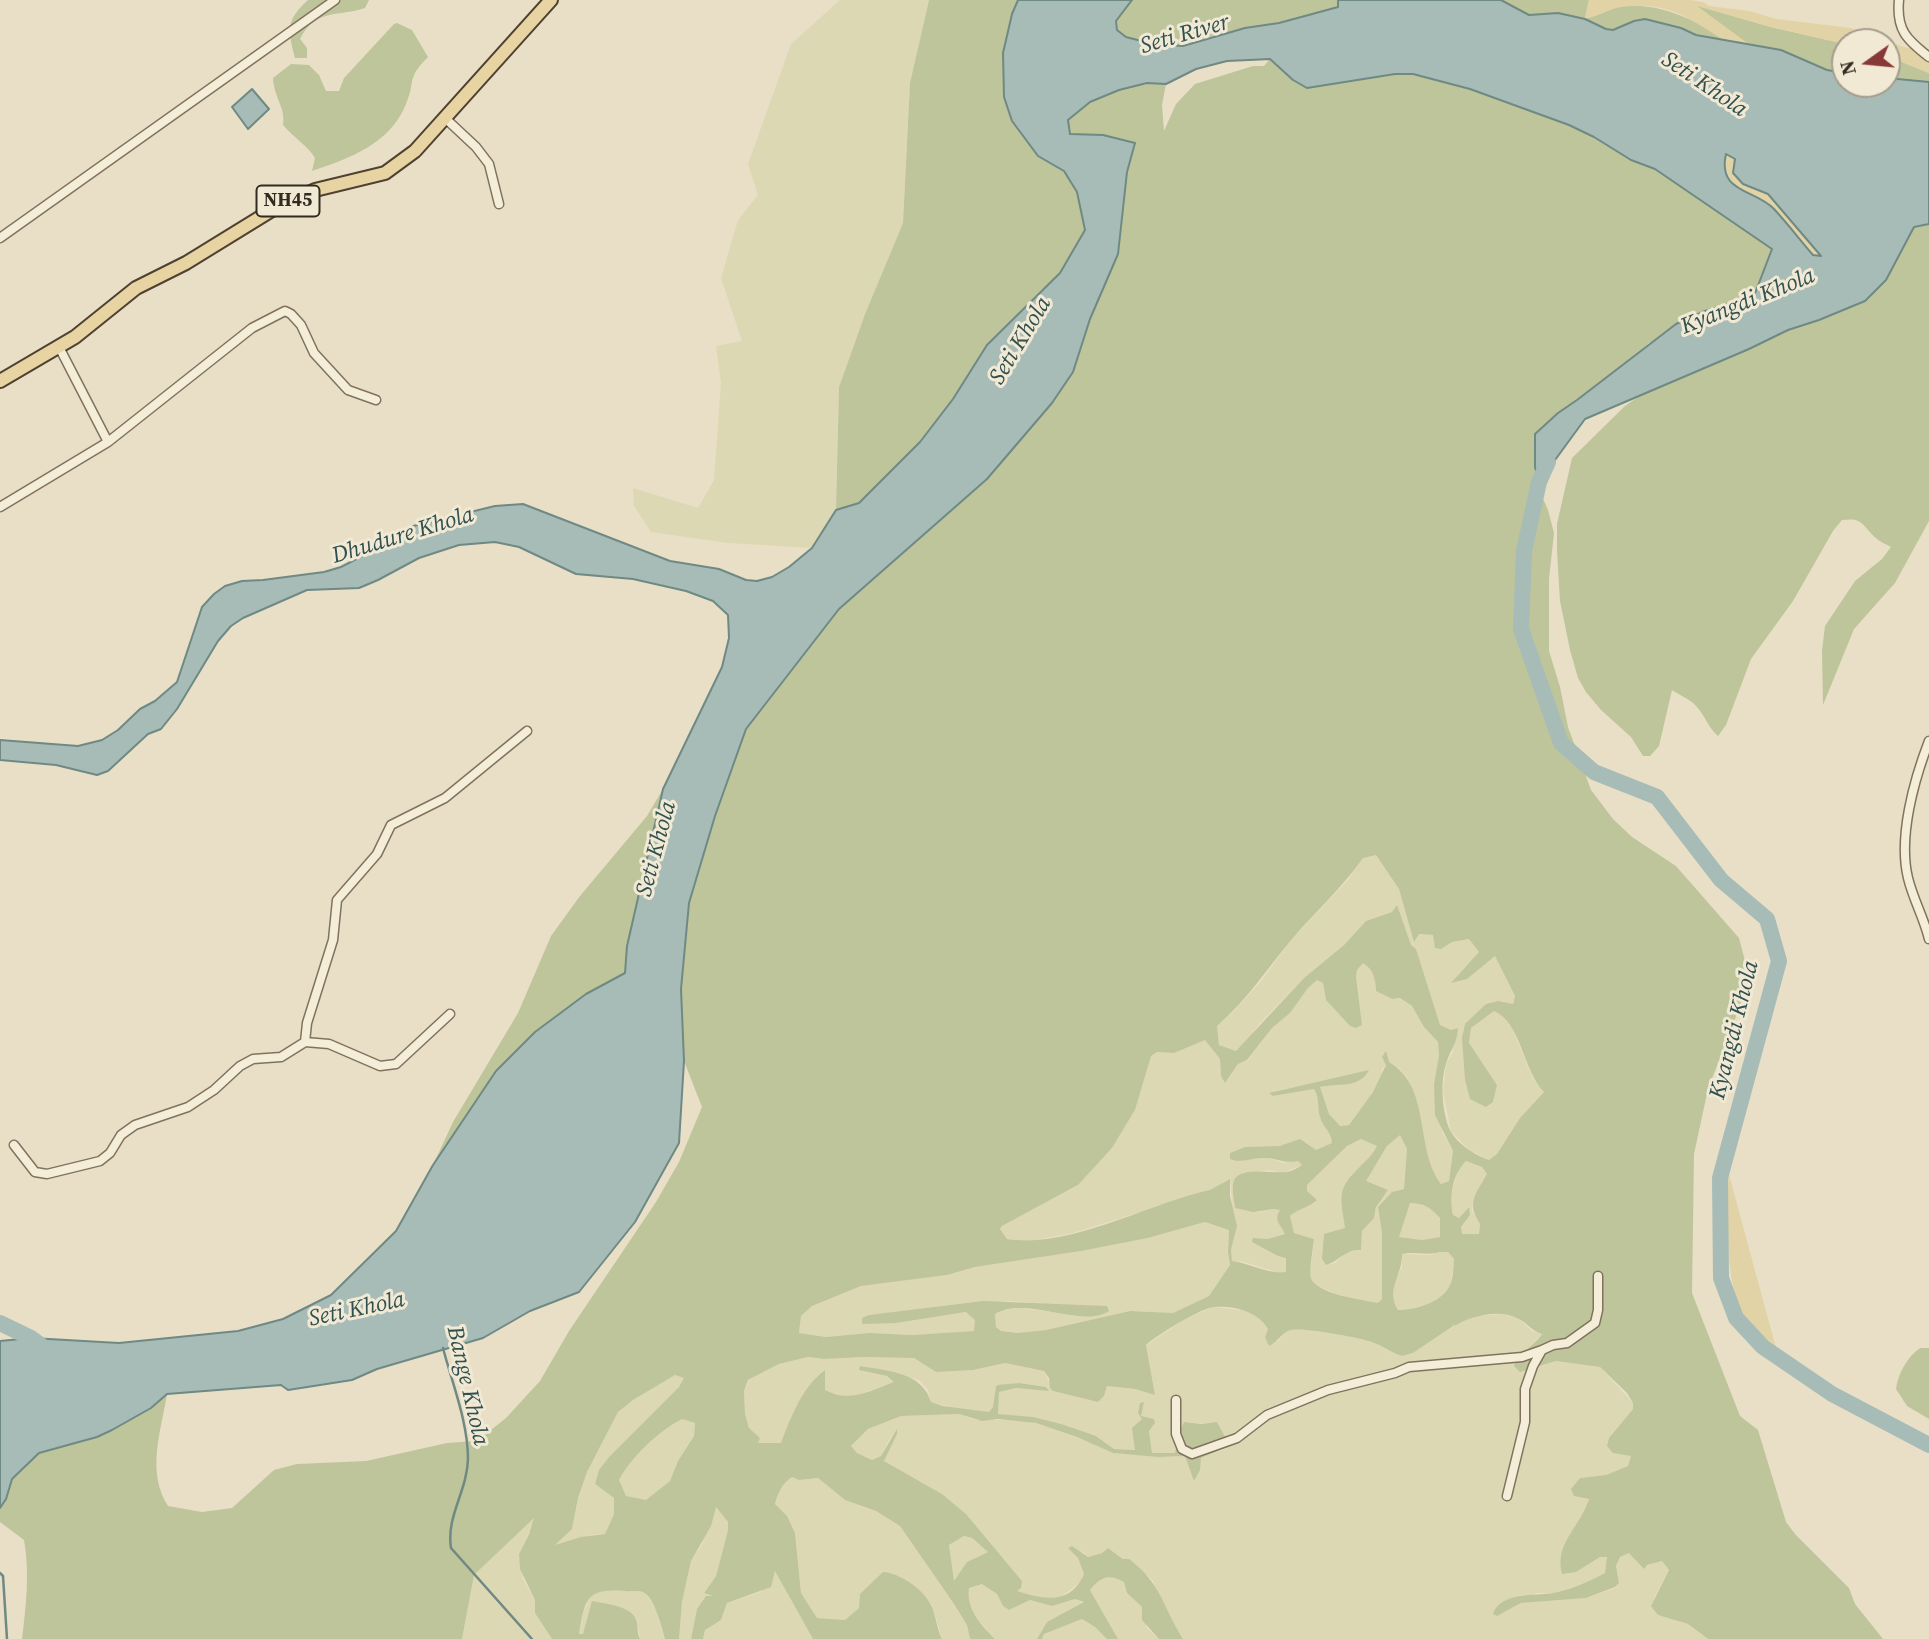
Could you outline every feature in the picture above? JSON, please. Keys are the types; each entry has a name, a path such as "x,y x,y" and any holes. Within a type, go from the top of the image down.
{"main road":[{"name":"NH45","path":"0,381 59,347 136,288 186,263 276,207 315,190 391,170 415,151 551,0"}],"street":[{"path":"1,236 335,0"},
{"path":"1899,0 1898,21 1913,45 1929,57"},
{"path":"445,118 476,147 489,164 499,204"},
{"path":"0,507 108,442 252,328 285,311 300,325 314,354 348,390 376,400"},
{"path":"59,347 108,442"},
{"path":"305,1042 307,1023 333,940 337,900 377,855 391,825 445,798 527,731"},
{"path":"1929,741 1910,796 1905,854 1912,895 1929,939"},
{"path":"14,1145 35,1172 47,1174 100,1161 110,1153 121,1135 135,1125 188,1107 253,1059 281,1057 305,1042 329,1044 380,1066 396,1064 450,1014"},
{"path":"1176,1400 1176,1434 1182,1450 1192,1454 1237,1438 1267,1415 1328,1390 1409,1367 1522,1357 1553,1345 1567,1343 1595,1323 1598,1310 1598,1276"},
{"path":"1507,1496 1525,1422 1525,1389 1542,1350"}],"shaded area":[{"path":"840,0 929,0 910,83 903,223 865,314 839,387 836,510 812,548 728,543 651,532 634,506 633,488 698,508 714,480 721,383 716,346 742,341 721,278 738,220 758,195 748,164 791,44"},
{"path":"1376,855 1399,889 1414,941 1419,934 1433,935 1441,949 1452,942 1469,939 1480,953 1452,982 1467,979 1495,955 1515,996 1513,1005 1498,1001 1486,1004 1462,1038 1465,1057 1486,1107 1493,1102 1497,1085 1469,1044 1471,1028 1494,1011 1502,1014 1512,1028 1533,1079 1544,1092 1521,1118 1497,1155 1489,1160 1468,1149 1451,1131 1443,1091 1446,1064 1453,1052 1457,1028 1451,1030 1440,1026 1411,945 1392,912 1366,921 1344,945 1304,978 1259,1024 1243,1046 1236,1051 1219,1045 1217,1026 1261,981 1291,940 1348,880 1363,857"},
{"path":"1363,963 1368,966 1376,980 1376,991 1392,999 1400,998 1412,1006 1424,1027 1438,1042 1439,1055 1434,1084 1442,1132 1453,1151 1449,1181 1441,1184 1434,1174 1425,1150 1417,1101 1407,1077 1389,1062 1382,1069 1382,1075 1373,1092 1349,1125 1340,1126 1329,1114 1319,1087 1368,1071 1276,1091 1273,1096 1314,1089 1319,1097 1323,1123 1332,1137 1332,1143 1326,1147 1316,1151 1309,1147 1245,1147 1230,1153 1283,1163 1299,1161 1302,1165 1283,1173 1268,1170 1239,1175 1233,1192 1235,1208 1259,1212 1280,1210 1286,1234 1268,1239 1254,1238 1286,1257 1287,1272 1279,1273 1232,1261 1231,1250 1235,1236 1230,1179 1210,1190 1073,1233 1025,1242 1007,1239 1000,1229 1002,1226 1077,1186 1112,1148 1135,1110 1150,1056 1157,1052 1174,1053 1205,1039 1220,1059 1221,1076 1227,1081 1238,1064 1248,1060 1272,1028 1290,1013 1317,979 1323,983 1326,1000 1350,1026 1362,1025 1356,977 1357,970"},
{"path":"1400,1134 1407,1149 1404,1189 1390,1196 1378,1207 1382,1233 1382,1299 1378,1304 1348,1298 1316,1286 1310,1277 1314,1239 1294,1233 1290,1223 1290,1216 1298,1209 1316,1201 1307,1191 1307,1185 1347,1146 1361,1139 1378,1147 1347,1183 1345,1228 1326,1265 1335,1263 1347,1252 1361,1250 1362,1231 1374,1218 1376,1207 1387,1190 1365,1181 1387,1146"},
{"path":"1466,1161 1482,1167 1487,1174 1473,1201 1472,1211 1480,1223 1479,1234 1462,1235 1461,1227 1470,1215 1468,1208 1459,1218 1453,1215 1451,1205 1451,1192 1460,1167"},
{"path":"1410,1203 1432,1209 1440,1218 1440,1237 1422,1240 1398,1237"},
{"path":"1205,1222 1229,1229 1230,1265 1209,1296 1173,1313 1130,1311 1046,1330 1017,1333 1001,1331 996,1327 995,1314 1002,1310 1020,1308 1086,1316 1059,1305 1009,1301 869,1315 881,1322 896,1323 966,1312 975,1319 975,1331 912,1335 869,1333 826,1337 799,1333 801,1316 812,1306 861,1286 947,1275 975,1267 1081,1251 1148,1238"},
{"path":"1448,1252 1454,1259 1452,1279 1461,1322 1478,1316 1502,1314 1518,1318 1532,1331 1542,1334 1529,1348 1532,1369 1556,1361 1600,1367 1633,1403 1633,1409 1609,1438 1619,1453 1631,1456 1628,1466 1606,1475 1579,1478 1574,1495 1589,1499 1576,1572 1600,1557 1608,1557 1605,1573 1590,1582 1555,1593 1536,1593 1497,1616 1521,1603 1586,1598 1615,1588 1619,1583 1616,1566 1620,1557 1629,1553 1647,1565 1662,1561 1669,1570 1654,1598 1658,1615 1688,1624 1708,1639 1183,1639 1172,1623 1153,1581 1129,1559 1124,1559 1108,1548 1088,1557 1083,1552 1069,1548 1078,1558 1084,1574 1080,1582 1061,1597 1043,1599 1015,1591 1022,1581 966,1514 942,1494 884,1461 892,1434 881,1456 872,1460 857,1453 851,1446 868,1429 901,1416 959,1414 975,1420 1036,1423 1114,1453 1158,1457 1185,1456 1194,1480 1201,1458 1226,1449 1210,1424 1184,1422 1175,1453 1152,1453 1149,1431 1155,1423 1142,1419 1135,1450 1114,1449 1096,1436 1033,1417 998,1415 998,1392 1016,1388 1048,1391 1046,1387 1019,1383 996,1386 993,1407 989,1412 959,1409 931,1402 928,1390 919,1380 860,1366 860,1370 887,1376 895,1382 852,1397 835,1395 825,1390 824,1370 795,1409 781,1443 757,1443 760,1438 749,1428 745,1414 744,1391 749,1380 779,1364 808,1357 914,1358 936,1372 973,1370 1005,1363 1044,1371 1053,1391 1098,1402 1104,1396 1107,1386 1135,1389 1155,1395 1146,1345 1187,1318 1213,1307 1250,1311 1263,1320 1277,1342 1286,1332 1294,1329 1336,1333 1376,1343 1402,1356 1413,1353 1453,1326 1451,1283 1439,1298 1429,1304 1398,1310 1393,1302 1394,1281 1402,1268 1402,1254 1429,1255"},
{"path":"675,1375 685,1378 679,1387 599,1470 595,1484 614,1498 614,1514 605,1534 591,1535 553,1546 572,1529 587,1472 618,1412"},
{"path":"682,1419 695,1423 694,1436 678,1461 670,1481 646,1501 626,1496 619,1480 628,1463 661,1432"},
{"path":"792,1477 799,1480 818,1478 845,1500 876,1511 900,1526 954,1604 967,1625 970,1639 942,1639 932,1605 903,1579 845,1620 817,1618 801,1593 795,1533 775,1504 786,1480"},
{"path":"715,1506 728,1522 728,1530 716,1576 704,1593 719,1598 697,1609 691,1639 679,1639 682,1602 691,1561 702,1544"},
{"path":"536,1516 519,1554 523,1579 535,1600 535,1613 552,1639 462,1639 474,1575"},
{"path":"964,1536 972,1538 988,1552 967,1562 954,1582 949,1545"},
{"path":"775,1570 813,1639 703,1639 705,1630 721,1620 727,1603 761,1592"},
{"path":"1116,1577 1124,1582 1127,1593 1142,1607 1147,1628 1159,1639 1118,1639 1090,1590 1098,1580"},
{"path":"982,1584 997,1594 1003,1606 1009,1610 1030,1600 1052,1606 1075,1599 1084,1603 1047,1622 1037,1639 995,1639 974,1615 967,1599 969,1588"},
{"path":"600,1590 640,1591 647,1594 665,1639 640,1639 637,1619 625,1609 593,1601 583,1635 579,1634 590,1596"},
{"path":"1082,1619 1107,1639 1042,1639 1044,1634"}],"green space":[{"path":"308,0 369,0 365,8 328,15 313,22 300,39 307,48 307,58 295,58 290,26 295,14"},
{"path":"929,0 1018,0 1012,14 1004,96 1012,121 1038,156 1064,171 1077,192 1086,230 1060,273 987,345 953,399 920,442 859,503 836,510 839,387 865,314 903,223 910,83"},
{"path":"1046,0 1338,0 1339,7 1197,40 1125,64"},
{"path":"1501,0 1589,0 1585,18 1617,7 1650,7 1682,16 1738,49 1628,37 1558,13 1529,15"},
{"path":"1695,5 1831,41 1831,98 1901,98 1901,62 1929,73 1929,149 1894,153"},
{"path":"397,23 412,30 428,57 414,75 409,96 399,118 390,130 367,148 312,171 315,158 283,125 283,113 273,78 291,64 309,65 319,75 326,91 339,91 344,78"},
{"path":"1270,59 1457,75 1854,253 1649,343 1628,362 1611,385 1535,467 1535,481 1548,510 1554,533 1549,579 1549,651 1568,727 1591,790 1613,819 1632,837 1676,866 1739,938 1750,980 1708,1089 1694,1154 1692,1293 1740,1416 1758,1430 1786,1522 1849,1588 1855,1604 1883,1639 1708,1639 1688,1624 1658,1615 1651,1606 1669,1570 1662,1561 1647,1565 1644,1569 1629,1553 1620,1557 1616,1566 1619,1583 1615,1587 1586,1598 1521,1603 1497,1616 1493,1614 1497,1606 1504,1601 1564,1590 1605,1573 1607,1557 1600,1557 1576,1572 1562,1574 1560,1563 1565,1544 1589,1499 1574,1496 1571,1489 1580,1478 1606,1475 1628,1466 1631,1456 1613,1453 1607,1446 1609,1438 1633,1409 1633,1403 1627,1393 1600,1367 1556,1361 1520,1372 1514,1366 1516,1361 1542,1334 1522,1321 1503,1314 1469,1319 1454,1326 1453,1323 1453,1326 1413,1353 1402,1356 1370,1342 1297,1329 1288,1331 1269,1346 1265,1337 1268,1329 1258,1318 1237,1308 1214,1307 1189,1317 1146,1345 1155,1395 1135,1389 1107,1386 1104,1396 1098,1402 1053,1391 1044,1371 1005,1363 973,1370 936,1372 914,1358 863,1357 808,1357 779,1364 748,1380 744,1391 745,1414 749,1428 760,1438 758,1443 781,1443 804,1394 825,1370 825,1390 843,1396 868,1392 894,1382 887,1376 859,1370 860,1366 912,1379 927,1392 931,1402 989,1412 993,1407 998,1385 1019,1383 1046,1387 1049,1391 1016,1388 999,1392 998,1414 1033,1417 1061,1424 1096,1436 1114,1449 1135,1450 1132,1428 1142,1419 1138,1413 1140,1403 1144,1402 1141,1416 1154,1419 1155,1423 1149,1431 1152,1453 1175,1453 1184,1422 1217,1422 1230,1446 1201,1458 1200,1470 1194,1481 1185,1456 1158,1457 1113,1453 1036,1423 998,1419 982,1421 959,1414 901,1416 868,1429 851,1446 857,1453 872,1460 881,1456 897,1429 884,1461 942,1494 966,1514 1022,1581 1021,1588 1017,1591 1046,1598 1064,1596 1071,1591 1084,1574 1078,1558 1068,1548 1072,1546 1088,1557 1108,1548 1123,1559 1129,1559 1155,1587 1183,1639 1159,1639 1142,1620 1142,1607 1127,1593 1124,1582 1109,1577 1101,1579 1090,1590 1118,1639 1107,1639 1082,1619 1037,1639 1047,1622 1084,1602 1075,1599 1052,1606 1030,1600 1009,1610 1003,1606 997,1594 982,1584 969,1588 970,1603 979,1622 995,1639 970,1639 967,1625 954,1604 900,1526 876,1511 845,1500 818,1478 799,1480 792,1477 781,1489 775,1504 787,1516 795,1533 801,1593 817,1618 845,1620 859,1608 860,1594 883,1572 890,1573 924,1594 932,1607 942,1639 813,1639 775,1571 771,1587 727,1603 721,1620 705,1630 703,1639 691,1639 697,1609 706,1596 713,1596 704,1593 716,1576 728,1530 728,1522 716,1507 711,1526 691,1561 682,1602 679,1639 665,1639 655,1608 644,1592 612,1591 595,1594 590,1598 583,1612 579,1634 583,1634 592,1601 631,1612 637,1622 640,1639 552,1639 535,1613 535,1600 520,1569 519,1554 534,1518 474,1575 462,1639 22,1639 27,1590 26,1552 24,1540 0,1522 0,1428 167,1394 156,1465 161,1493 168,1506 202,1512 232,1508 274,1470 297,1464 366,1461 447,1443 474,1441 506,1418 540,1381 569,1331 656,1202 679,1162 702,1107 684,1061 681,989 689,903 715,816 746,729 839,609 987,479 1033,426 1073,372 1090,319 1118,254 1127,172 1135,144 1103,135 1070,135 1068,120 1087,104 1107,93 1137,85 1166,84 1162,105 1164,131 1176,104 1195,84 1253,66 1264,66","holes":["1376,855 1399,889 1414,942 1419,934 1433,935 1435,948 1441,949 1452,942 1469,939 1479,952 1451,983 1467,979 1495,956 1515,996 1513,1004 1498,1001 1486,1004 1465,1024 1462,1038 1465,1080 1470,1099 1486,1107 1493,1102 1497,1085 1469,1043 1471,1028 1494,1011 1510,1025 1531,1072 1544,1092 1520,1118 1497,1154 1489,1160 1462,1144 1447,1123 1443,1080 1458,1028 1451,1030 1440,1025 1416,949 1411,945 1397,905 1392,912 1366,921 1344,945 1304,978 1236,1051 1219,1045 1217,1026 1363,858","1363,963 1373,975 1376,991 1392,999 1400,998 1412,1006 1424,1027 1438,1042 1439,1055 1434,1084 1435,1115 1453,1151 1449,1181 1441,1184 1433,1169 1417,1102 1402,1073 1389,1062 1386,1051 1382,1057 1386,1065 1373,1092 1349,1125 1340,1126 1329,1114 1320,1087 1354,1083 1369,1070 1269,1093 1273,1096 1314,1089 1320,1117 1332,1143 1316,1150 1300,1139 1280,1146 1245,1147 1230,1153 1230,1159 1234,1160 1269,1158 1298,1161 1302,1165 1287,1172 1244,1173 1233,1183 1235,1208 1253,1212 1280,1210 1277,1220 1285,1234 1268,1239 1253,1238 1252,1242 1286,1258 1286,1272 1273,1272 1232,1261 1231,1250 1237,1226 1230,1196 1230,1179 1210,1190 1083,1231 1031,1240 1007,1239 1000,1229 1002,1226 1078,1185 1112,1148 1135,1110 1151,1056 1157,1052 1174,1053 1205,1040 1220,1059 1221,1076 1225,1083 1238,1064 1247,1060 1272,1028 1290,1013 1317,980 1323,983 1326,1000 1350,1026 1356,1028 1362,1025 1357,970","1400,1135 1407,1149 1404,1189 1392,1192 1378,1207 1382,1233 1382,1299 1378,1303 1352,1298 1330,1292 1315,1284 1311,1278 1314,1239 1294,1233 1290,1216 1317,1200 1307,1191 1307,1185 1347,1146 1361,1139 1377,1146 1344,1186 1341,1201 1345,1228 1324,1234 1322,1259 1326,1265 1351,1251 1361,1250 1362,1231 1374,1218 1376,1207 1388,1190 1366,1181 1387,1146","1466,1161 1482,1167 1487,1174 1473,1204 1480,1224 1479,1234 1462,1234 1461,1227 1470,1215 1469,1207 1459,1218 1453,1215 1451,1201 1455,1179","1410,1203 1427,1207 1440,1218 1440,1237 1422,1240 1399,1237","1205,1222 1229,1230 1230,1265 1209,1296 1173,1313 1130,1311 1046,1330 1017,1333 1001,1331 996,1327 995,1314 1007,1309 1022,1308 1084,1316 1098,1316 1109,1311 1107,1306 983,1301 862,1318 862,1324 896,1323 966,1312 975,1320 974,1331 912,1335 869,1333 826,1337 799,1333 801,1316 812,1306 861,1286 947,1275 975,1267 1148,1238","1448,1252 1454,1259 1453,1277 1449,1287 1440,1297 1426,1304 1398,1310 1393,1296 1402,1254","675,1375 684,1378 679,1387 599,1470 595,1484 614,1498 614,1514 605,1534 581,1537 555,1545 572,1529 587,1472 618,1412","682,1419 695,1423 694,1436 678,1461 670,1481 646,1500 626,1496 619,1480 624,1471 646,1445","964,1536 972,1538 988,1552 967,1562 954,1581 949,1545"]},
{"path":"1929,224 1929,521 1895,583 1854,629 1823,705 1822,651 1825,626 1855,581 1882,559 1891,547 1855,520 1842,520 1833,531 1793,601 1751,659 1726,725 1718,736 1697,707 1672,690 1659,746 1650,756 1643,756 1631,737 1601,710 1586,692 1578,678 1570,650 1560,601 1557,524 1572,458 1625,406 1671,374 1914,227"},
{"path":"663,789 627,946 625,973 586,994 535,1032 496,1071 433,1165 453,1122 518,1013 551,936 580,896 647,816"},
{"path":"1920,1348 1929,1348 1929,1419 1907,1406 1896,1389 1904,1366"}],"sand":[{"path":"1589,0 1690,0 1776,19 1851,28 1831,28 1831,41 1697,6 1750,45 1743,184 1768,194 1822,256 1813,256 1773,209 1738,188 1728,174 1724,162 1738,49 1684,16 1657,7 1621,7 1585,19"},
{"path":"1901,46 1929,51 1929,73 1901,62"},
{"path":"1728,1171 1776,1348 1747,1322 1734,1289 1728,1249"}],"water":[{"path":"1018,0 1132,0 1116,21 1117,30 1126,37 1153,44 1183,46 1245,28 1279,23 1338,7 1338,0 1501,0 1529,15 1558,13 1585,19 1613,30 1645,19 1681,28 1696,35 1781,50 1831,71 1831,98 1901,98 1901,79 1929,82 1929,224 1914,227 1886,280 1865,301 1788,330 1585,419 1539,482 1535,467 1535,434 1558,413 1676,324 1705,311 1754,296 1772,249 1655,169 1631,160 1594,137 1569,125 1470,89 1413,74 1395,74 1307,88 1293,80 1270,59 1227,61 1196,69 1166,84 1147,83 1119,90 1090,102 1068,120 1070,134 1103,135 1135,143 1127,172 1118,254 1090,319 1073,372 1052,403 987,479 839,609 746,729 715,816 689,903 681,989 684,1061 679,1143 635,1222 579,1292 530,1311 483,1338 377,1369 352,1380 288,1390 281,1385 167,1394 151,1408 97,1437 39,1453 12,1479 6,1499 0,1508 0,1341 31,1338 119,1343 238,1331 283,1319 331,1295 396,1231 433,1165 496,1071 535,1032 586,994 625,973 627,946 663,789 722,667 729,638 728,615 713,601 686,591 633,579 576,574 519,547 495,542 459,545 419,558 359,588 307,590 243,618 231,626 218,641 177,709 161,729 148,734 108,771 97,775 56,765 0,760 0,740 78,746 102,740 177,682 202,607 225,586 242,581 324,572 341,567 409,527 495,506 523,504 670,561 719,569 746,580 757,581 772,577 789,567 812,548 836,510 859,503 920,442 953,399 987,345 1060,273 1085,230 1077,192 1064,171 1038,156 1012,121 1004,97 1003,53","holes":["1726,154 1735,159 1733,173 1743,184 1768,194 1821,256 1813,255 1766,202 1732,183 1725,167"]},
{"path":"252,89 269,109 248,129 232,107"}],"waterway":[{"name":"Kyangdi Khola","path":"1548,462 1539,482 1524,551 1521,629 1561,743 1594,772 1657,797 1721,880 1767,919 1779,961 1720,1178 1721,1278 1736,1318 1763,1347 1832,1394 1929,1445"},
{"path":"0,1323 31,1338 46,1349"},
{"name":"Bange Khola","path":"443,1348 462,1417 468,1459 451,1525 451,1548 532,1639"},
{"name":"Bange Khola","path":"0,1573 3,1576 7,1639"}],"water label":[{"name":"Seti River","path":"1185,35"},
{"name":"Seti Khola","path":"1704,85"},
{"name":"Seti Khola","path":"1021,341"},
{"name":"Dhudure Khola","path":"403,536"},
{"name":"Seti Khola","path":"657,849"},
{"name":"Seti Khola","path":"357,1310"}]}
